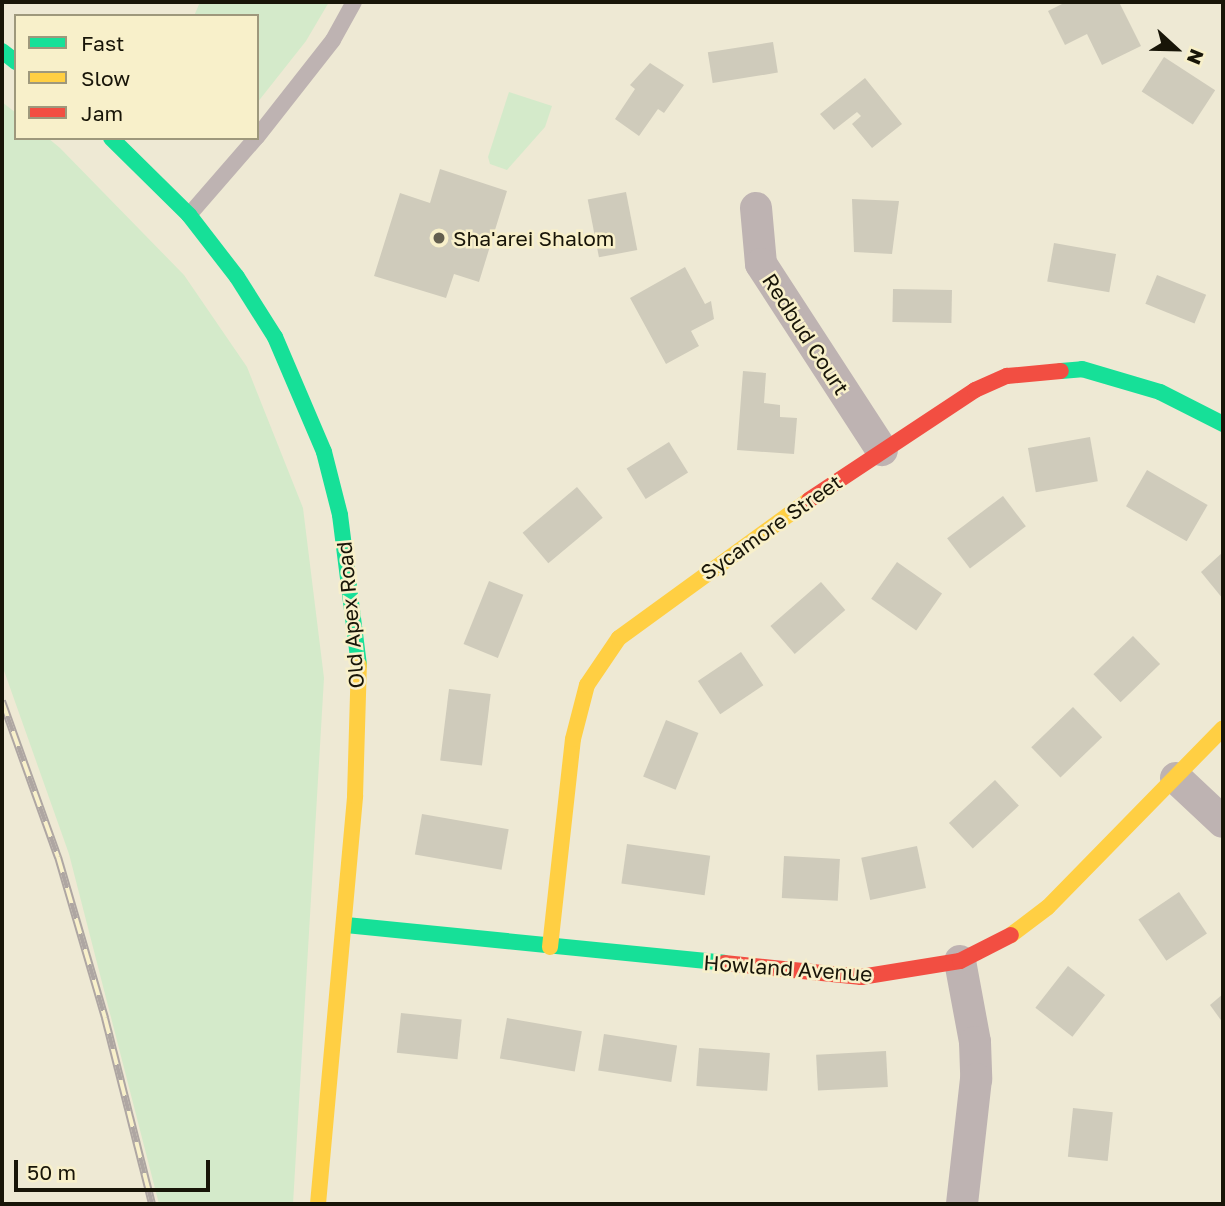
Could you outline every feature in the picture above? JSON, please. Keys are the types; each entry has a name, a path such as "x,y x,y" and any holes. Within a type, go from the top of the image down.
{"street":[{"name":"Old Apex Road","path":"113,140 189,215 237,277 275,337 324,452 340,515 359,669 346,925 318,1204"},
{"name":"Redbud Court","path":"756,208 761,264 882,450"},
{"name":"Sycamore Street","path":"550,947 573,738 587,685 599,663 619,638 724,559 882,450 975,390 1007,376 1044,369 1082,369 1121,378 1223,424"},
{"name":"Howland Avenue","path":"346,925 861,977 960,961 1010,936 1048,907 1223,728"},
{"path":"1176,778 1223,822"},
{"path":"960,961 975,1042 976,1079 962,1204"}],"lane":[{"path":"259,135 333,40 354,2"},
{"path":"189,215 255,140"}],"green space":[{"path":"200,2 329,2 306,41 259,100 259,14 195,14"},
{"path":"509,92 552,106 545,127 507,170 490,164 488,157"},
{"path":"2,102 14,111 14,140 50,140 184,275 247,367 303,508 324,678 293,1204 159,1204 69,854 2,665"}],"building":[{"path":"1066,2 1119,2 1141,46 1102,65 1087,34 1065,45 1048,11"},
{"path":"773,42 778,73 713,83 708,52"},
{"path":"1164,57 1215,90 1193,125 1142,91"},
{"path":"650,63 684,85 664,113 658,109 639,136 615,119 635,89 630,85"},
{"path":"865,78 902,124 872,148 852,124 861,116 857,112 834,130 820,114"},
{"name":"Sha'arei Shalom","path":"440,169 507,191 479,282 454,274 446,298 374,276 400,193 430,203"},
{"path":"626,192 637,250 599,257 588,199"},
{"path":"852,199 899,201 892,254 854,252"},
{"path":"1054,243 1116,254 1109,292 1047,281"},
{"path":"685,267 705,304 711,301 714,319 691,331 699,346 666,364 630,298"},
{"path":"1157,275 1206,295 1195,324 1145,304"},
{"path":"893,289 952,290 951,323 892,322"},
{"path":"743,371 766,373 764,403 780,405 780,417 797,418 794,454 737,450"},
{"path":"1090,437 1098,481 1036,492 1028,448"},
{"path":"669,442 688,473 646,499 627,468"},
{"path":"1147,470 1208,505 1187,541 1126,506"},
{"path":"577,487 603,518 548,563 523,533"},
{"path":"1003,496 1026,526 970,568 947,538"},
{"path":"1223,552 1223,599 1201,572"},
{"path":"897,562 942,594 916,630 871,599"},
{"path":"489,581 523,595 498,658 464,644"},
{"path":"821,582 845,610 795,654 770,626"},
{"path":"1133,636 1160,664 1121,702 1093,674"},
{"path":"741,652 763,685 720,714 698,681"},
{"path":"449,689 491,694 482,766 440,760"},
{"path":"1073,707 1102,737 1060,778 1031,747"},
{"path":"666,720 698,733 676,790 643,777"},
{"path":"995,780 1019,806 973,849 949,823"},
{"path":"422,814 509,829 502,870 415,854"},
{"path":"627,844 710,856 705,895 621,884"},
{"path":"917,846 926,888 870,900 861,858"},
{"path":"784,856 840,859 838,901 782,898"},
{"path":"1179,892 1207,933 1166,961 1138,919"},
{"path":"1068,966 1105,995 1072,1037 1035,1008"},
{"path":"1223,994 1223,1023 1210,1005"},
{"path":"401,1013 462,1019 457,1059 397,1053"},
{"path":"507,1018 582,1031 575,1072 500,1058"},
{"path":"604,1034 677,1046 671,1082 598,1071"},
{"path":"699,1048 770,1053 767,1091 696,1086"},
{"path":"886,1051 888,1087 818,1091 816,1055"},
{"path":"1073,1108 1113,1112 1108,1161 1068,1157"}],"railway":[{"path":"2,701 58,857 105,1018 152,1204"}],"traffic: fast":[{"path":"2,51 14,60"},
{"path":"113,140 189,215 237,277 275,337 324,452 340,515 359,665"},
{"path":"1061,371 1082,369 1160,392 1223,424"},
{"path":"346,925 724,963"}],"traffic: slow":[{"path":"550,947 573,739 587,685 619,638 809,500"},
{"path":"318,1204 355,796 359,665"},
{"path":"1011,935 1048,907 1223,728"}],"traffic: jam":[{"path":"809,500 975,390 1007,376 1061,371"},
{"path":"724,963 861,977 960,961 1011,935"}],"place":[{"name":"Sha'arei Shalom","path":"439,238"}]}
